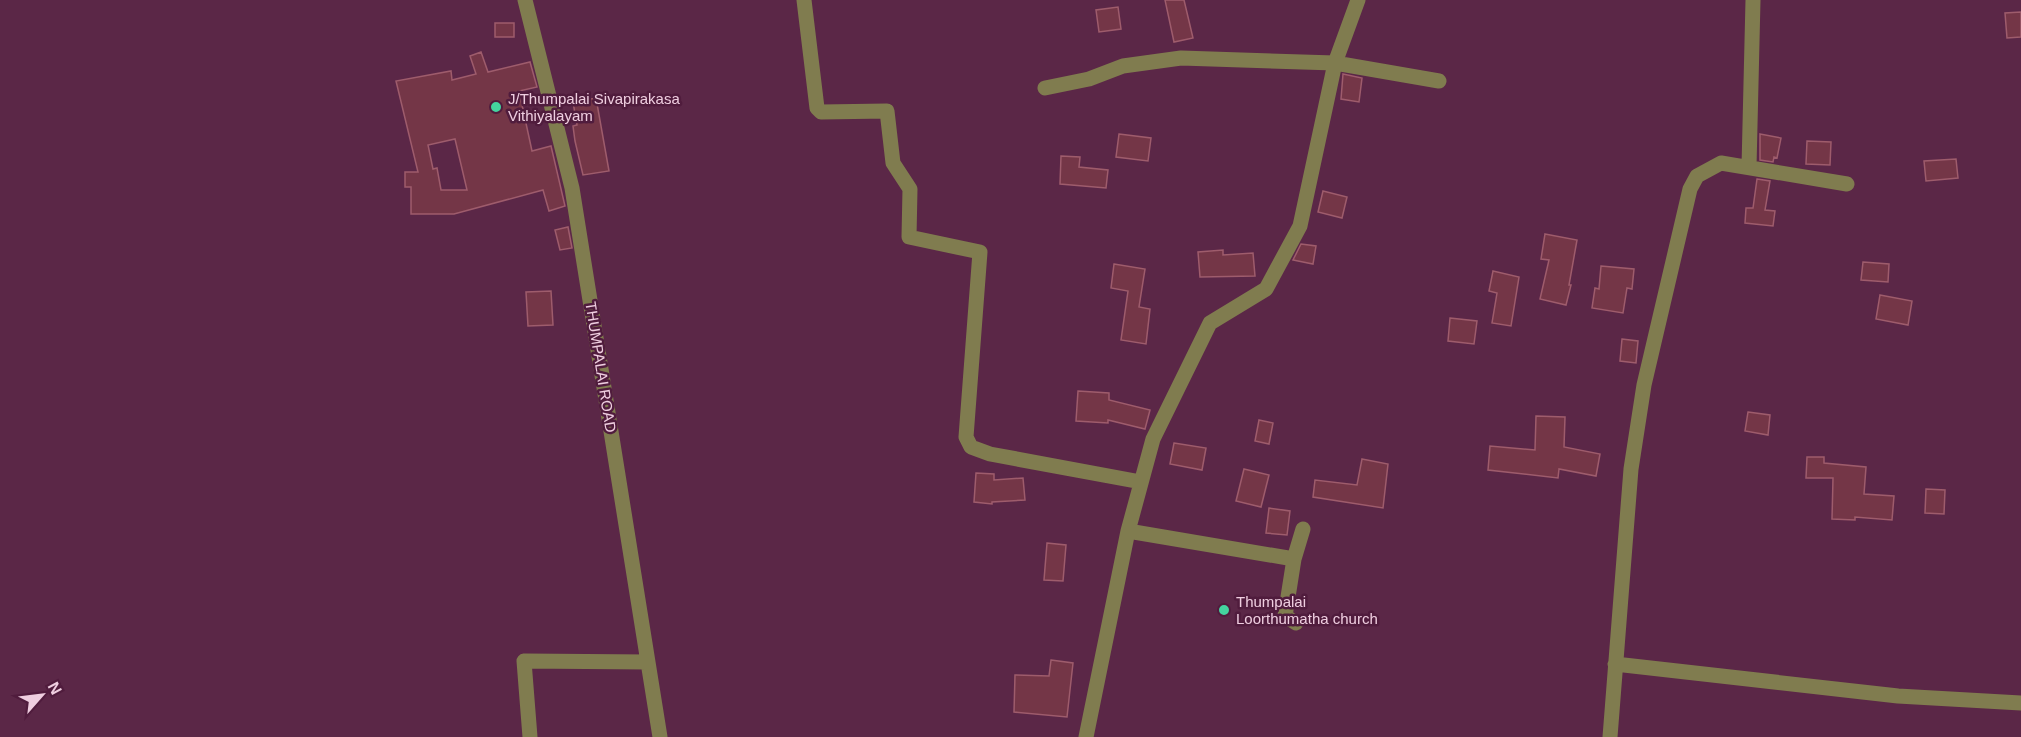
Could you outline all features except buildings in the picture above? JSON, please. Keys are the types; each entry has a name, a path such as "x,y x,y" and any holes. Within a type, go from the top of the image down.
{"street":[{"name":"THUMPALAI ROAD","path":"525,0 572,188 660,737"},
{"path":"804,0 817,108 821,112 887,111 893,163 910,189 909,237 980,252 966,437 971,447 990,454 1141,482"},
{"path":"1086,737 1128,531 1153,439 1210,323 1266,289 1300,226 1335,63 1358,0"},
{"path":"1749,167 1753,0"},
{"path":"1045,88 1089,79 1123,66 1181,58 1335,63 1439,81"},
{"path":"1610,737 1631,470 1644,385 1690,189 1697,176 1721,163 1847,184"},
{"path":"1296,623 1285,616 1294,559 1303,529"},
{"path":"1128,531 1294,559"},
{"path":"530,737 524,662 648,662"},
{"path":"1616,664 1898,696 2021,703"}],"place":[{"name":"J/Thumpalai Sivapirakasa Vithiyalayam","path":"496,107"},
{"name":"Thumpalai Loorthumatha church","path":"1224,610"}]}
